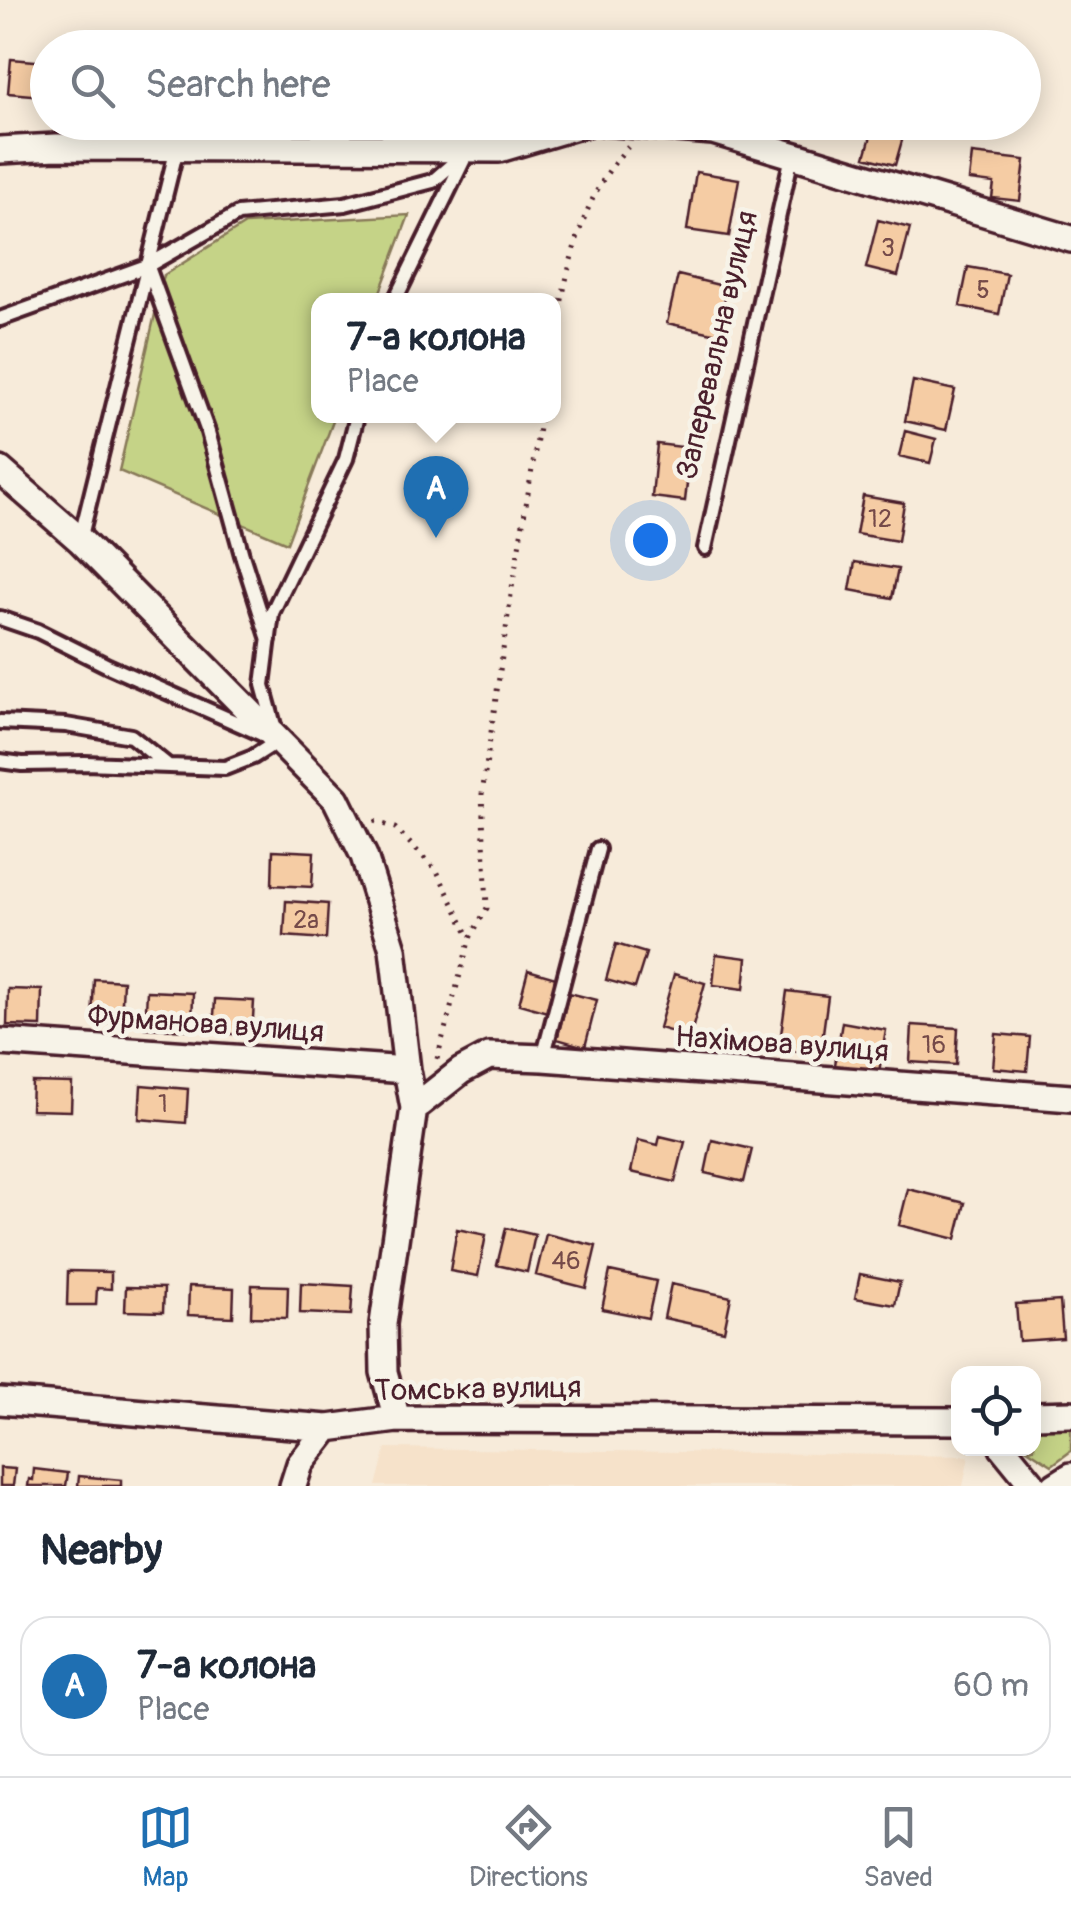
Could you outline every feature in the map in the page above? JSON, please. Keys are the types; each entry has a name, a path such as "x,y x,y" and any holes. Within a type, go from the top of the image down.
{"street":[{"path":"0,150 499,148 527,140"},
{"path":"741,140 1071,239"},
{"path":"0,470 80,540 336,800 364,856 393,949 414,1108 384,1324 384,1372 397,1419"},
{"name":"Фурманова вулиця","path":"0,1042 407,1070"},
{"name":"Нахімова вулиця","path":"441,1087 489,1056 1071,1098"},
{"path":"414,1108 441,1087"},
{"name":"Томська вулиця","path":"0,1401 328,1428 397,1419 951,1421"},
{"path":"1041,1415 1071,1414"},
{"path":"292,1486 300,1464 328,1428"},
{"path":"1010,1456 1034,1486"},
{"path":"1054,1486 1071,1476"}],"lane":[{"path":"80,540 177,148"},
{"path":"0,319 148,266 238,214 345,204 434,181 469,148"},
{"path":"399,293 469,148"},
{"name":"Заперевальна вулиця","path":"704,548 792,156"},
{"path":"148,266 208,432 269,640"},
{"path":"278,741 263,685 272,612 346,459 355,423"},
{"path":"0,618 38,630 108,666 278,741"},
{"path":"0,722 66,725 131,736 167,765"},
{"path":"0,761 225,768 278,741"},
{"path":"543,1058 598,850"}],"path":[{"path":"561,307 573,247 594,191 635,140"},
{"path":"441,1087 437,1058 470,938 487,908 482,794 540,423"},
{"path":"341,808 395,828 437,871 470,938"}],"shaded area":[{"path":"386,1448 969,1456 963,1486 376,1486"}],"green space":[{"path":"409,215 380,293 311,293 311,423 332,423 287,543 119,471 164,275 245,224"},
{"path":"1071,1422 1071,1451 1052,1465 1038,1456 1041,1456 1041,1423"}],"building":[{"path":"11,59 30,61 30,95 8,93"},
{"path":"870,140 902,140 895,165 865,157"},
{"path":"972,154 1025,160 1020,201 992,198 994,183 969,180"},
{"path":"696,172 739,179 729,236 687,230"},
{"path":"878,220 910,228 898,276 866,268"},
{"path":"968,267 1007,274 999,314 960,306"},
{"path":"678,275 727,287 717,334 667,323"},
{"path":"913,381 955,390 946,430 905,421"},
{"path":"905,431 936,439 930,463 899,456"},
{"path":"657,444 691,448 685,501 652,497"},
{"path":"863,496 904,503 898,541 856,534"},
{"path":"855,562 898,569 892,598 850,590"},
{"path":"273,850 314,852 312,887 272,885"},
{"path":"286,901 328,904 326,939 284,936"},
{"path":"616,944 646,953 635,988 606,980"},
{"path":"716,954 747,958 744,989 713,985"},
{"path":"528,970 556,978 547,1012 519,1004"},
{"path":"674,974 705,983 690,1037 659,1028"},
{"path":"94,979 123,981 121,1023 92,1022"},
{"path":"8,989 42,990 41,1026 7,1025"},
{"path":"147,991 193,993 192,1030 145,1028"},
{"path":"787,991 828,996 820,1055 779,1049"},
{"path":"569,993 597,1000 585,1047 557,1039"},
{"path":"215,999 254,1001 252,1035 213,1033"},
{"path":"842,1022 886,1030 879,1072 835,1065"},
{"path":"912,1025 958,1028 956,1065 910,1062"},
{"path":"996,1034 1030,1037 1027,1071 993,1068"},
{"path":"32,1082 72,1083 71,1111 31,1110"},
{"path":"141,1085 188,1089 186,1123 139,1119"},
{"path":"660,1136 685,1142 675,1182 631,1172 638,1140 658,1145"},
{"path":"712,1140 752,1149 744,1182 705,1173"},
{"path":"908,1189 965,1203 956,1239 899,1225"},
{"path":"506,1228 535,1235 527,1272 497,1265"},
{"path":"457,1229 486,1235 478,1276 450,1271"},
{"path":"546,1234 596,1246 586,1288 536,1275"},
{"path":"68,1271 111,1272 111,1289 97,1288 96,1305 67,1305"},
{"path":"610,1271 656,1281 648,1318 602,1309"},
{"path":"860,1274 900,1282 895,1305 855,1298"},
{"path":"301,1283 353,1286 351,1315 300,1313"},
{"path":"671,1284 731,1297 724,1331 664,1318"},
{"path":"252,1285 288,1286 287,1318 251,1317"},
{"path":"189,1286 234,1288 233,1317 188,1315"},
{"path":"126,1287 164,1288 163,1312 125,1311"},
{"path":"1060,1301 1063,1338 1019,1341 1016,1304"},
{"path":"0,1468 15,1469 13,1486 0,1486"},
{"path":"34,1469 68,1473 66,1486 28,1486"},
{"path":"79,1476 121,1480 121,1486 78,1486"}],"place":[{"name":"7-а колона","path":"436,538"}]}
